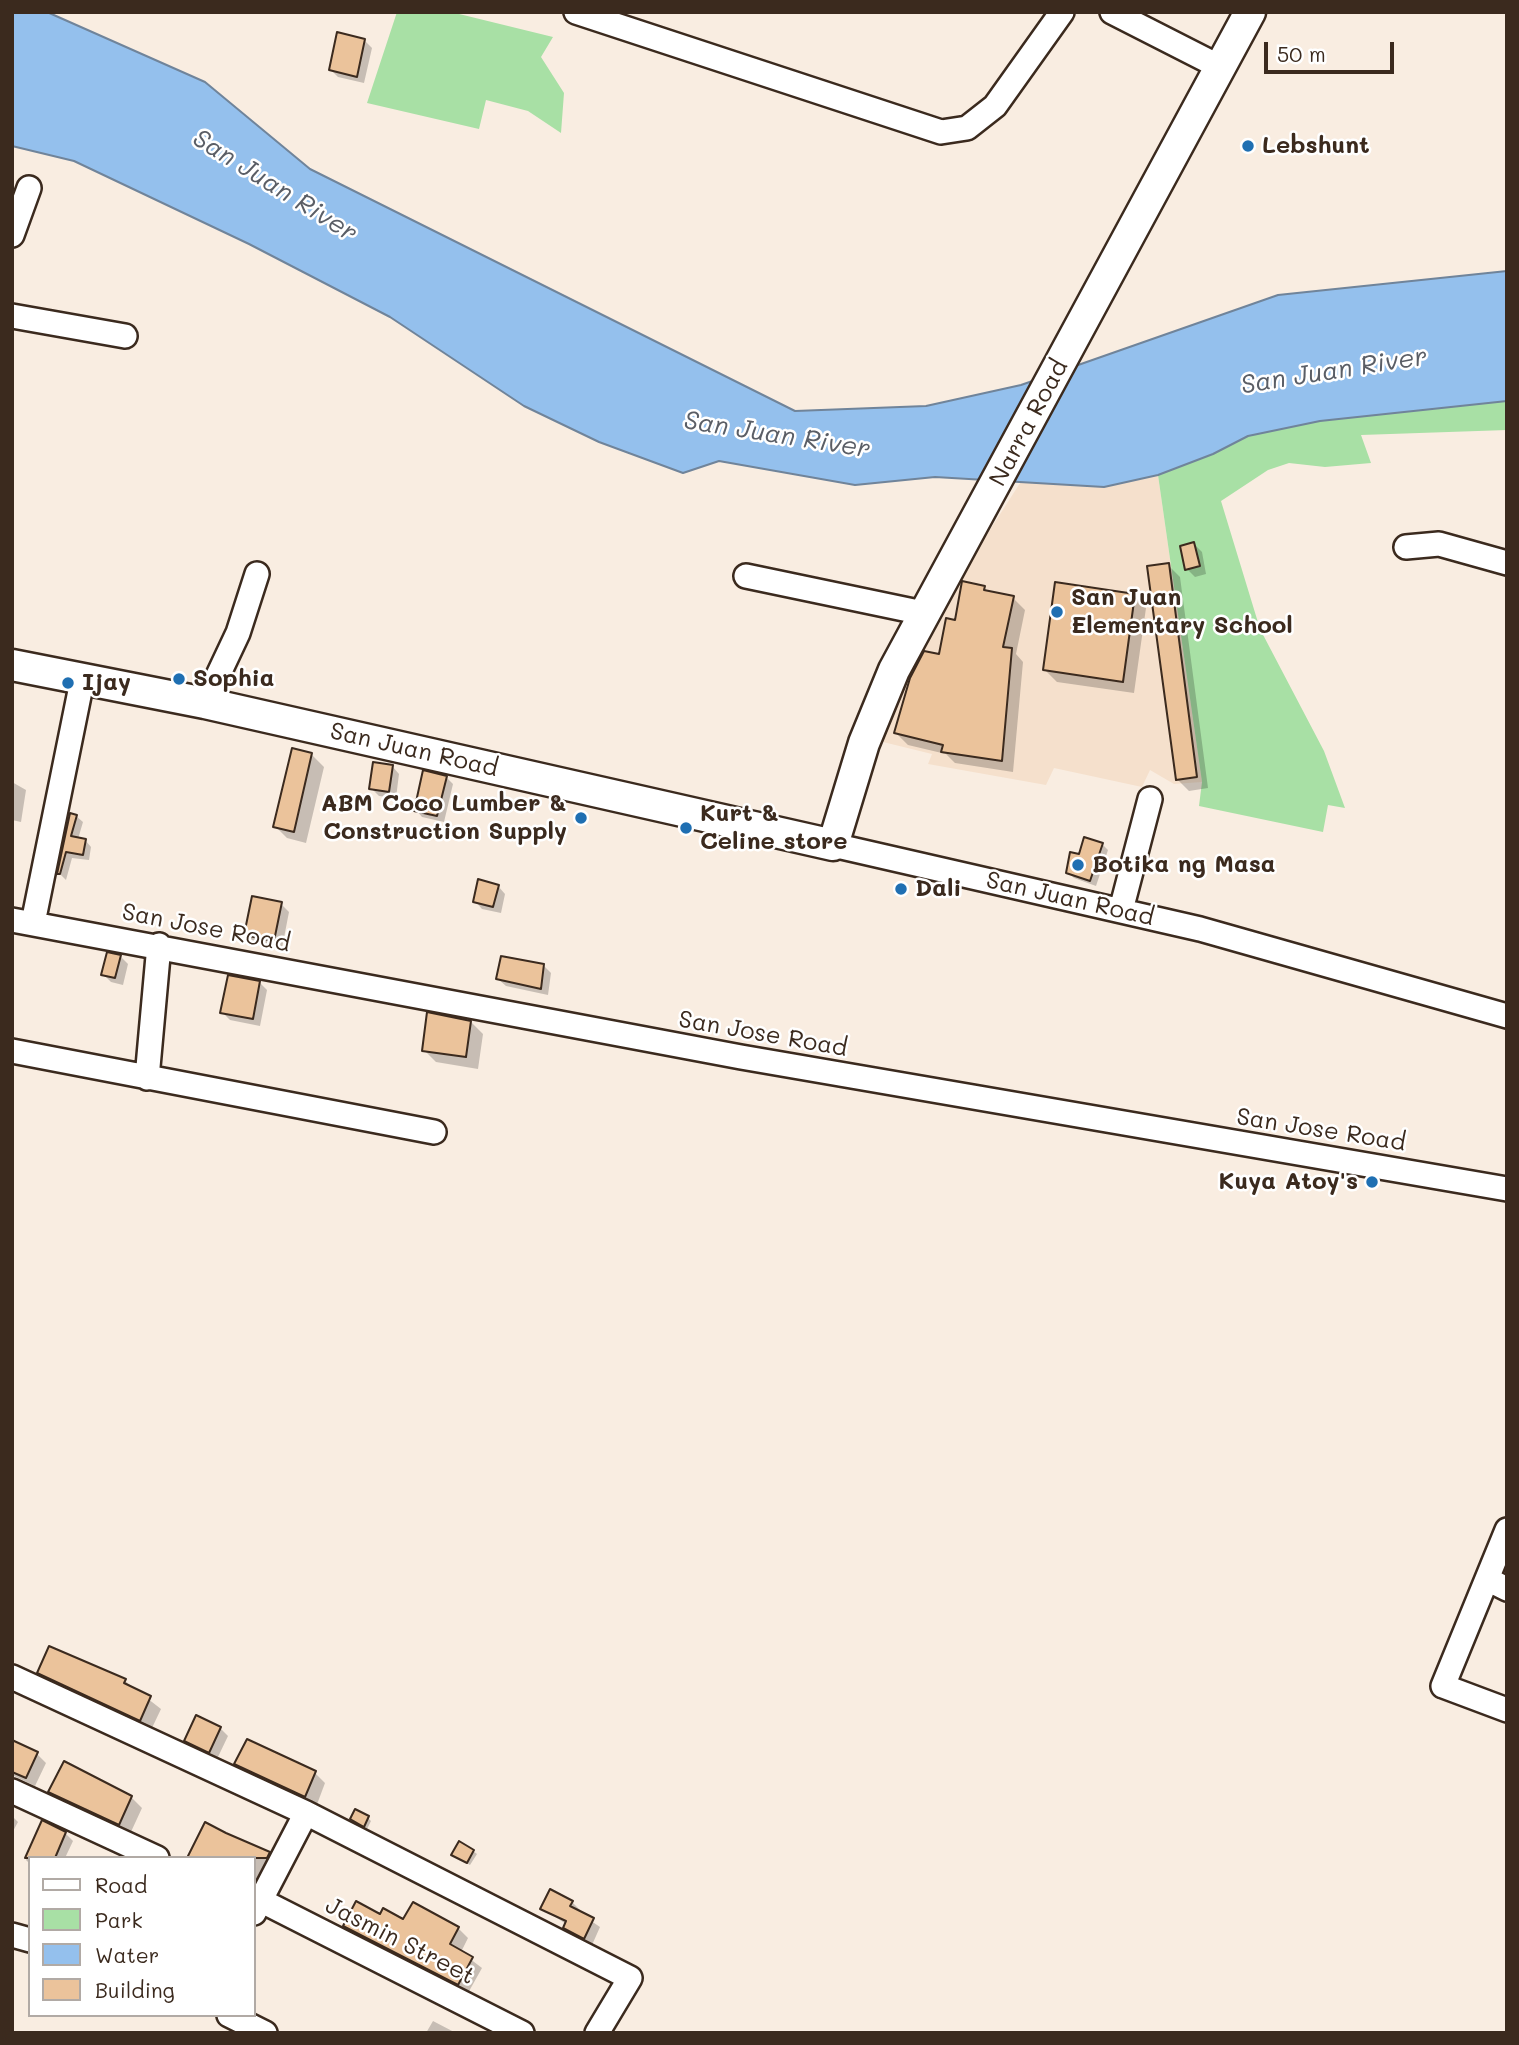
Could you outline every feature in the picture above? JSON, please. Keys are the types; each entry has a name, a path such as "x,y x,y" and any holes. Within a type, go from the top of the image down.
{"main road":[{"name":"Narra Road","path":"833,845 868,732 923,613 975,524 1250,12"},
{"name":"San Juan Road","path":"12,665 82,681 205,703 833,845"}],"street":[{"path":"576,12 941,132 967,128 995,106 1062,12"},
{"path":"1112,12 1220,67"},
{"path":"12,235 29,188"},
{"path":"12,316 125,336"},
{"path":"1406,547 1438,544 1507,563"},
{"path":"205,703 238,633 257,575"},
{"path":"746,576 923,613"},
{"path":"23,922 82,681"},
{"path":"1121,910 1150,799"},
{"name":"San Juan Road","path":"833,845 1200,929 1507,1016"},
{"name":"San Jose Road","path":"23,922 741,1057 1507,1189"},
{"path":"147,1079 159,946"},
{"path":"12,1051 434,1132"},
{"path":"1507,1530 1497,1584 1443,1686 1507,1710"},
{"path":"12,1677 306,1813 630,1978 597,2033"},
{"path":"12,1791 153,1856"},
{"path":"256,1904 306,1813"},
{"name":"Jasmin Street","path":"256,1904 522,2033"},
{"path":"233,2017 265,2033"}],"shaded area":[{"name":"San Juan Elementary School","path":"1158,475 1202,782 1174,784 1150,770 1142,787 1054,768 1046,785 928,764 932,754 883,742 914,648 1022,480 1104,487"}],"green space":[{"path":"397,12 451,12 553,37 541,57 564,93 561,133 528,111 486,100 479,129 367,103"},
{"path":"1507,401 1507,430 1361,435 1371,463 1325,467 1289,463 1268,470 1221,501 1260,629 1324,751 1345,808 1328,805 1323,832 1199,806 1202,782 1158,475 1213,454 1248,436 1320,421"}],"water":[{"name":"San Juan River","path":"12,12 47,12 205,82 310,169 795,411 926,406 1021,385 1278,295 1507,271 1507,401 1320,421 1248,436 1213,454 1158,475 1104,487 935,477 855,485 719,461 683,473 599,442 524,406 390,317 249,244 74,161 12,146"}],"building":[{"path":"337,32 365,39 357,77 329,70"},
{"path":"1194,542 1200,566 1185,570 1180,546"},
{"path":"1169,563 1197,777 1176,780 1147,566"},
{"path":"962,581 985,586 984,590 1014,596 1003,647 1012,648 1002,761 941,752 943,745 894,733 910,678 924,651 939,654 946,618 955,620"},
{"path":"1055,582 1135,594 1123,682 1043,670"},
{"path":"292,748 312,753 294,832 273,827"},
{"path":"373,762 393,765 389,792 369,789"},
{"path":"423,770 447,776 437,816 414,811"},
{"path":"70,813 77,815 71,836 86,839 83,855 66,852 60,874 57,874"},
{"path":"1084,837 1103,843 1090,881 1066,873 1070,852 1079,854"},
{"path":"478,879 499,885 493,907 473,902"},
{"path":"252,896 282,902 274,941 244,935"},
{"path":"107,952 121,955 115,978 101,975"},
{"path":"501,956 544,964 541,989 496,979"},
{"path":"228,975 260,981 253,1019 220,1013"},
{"path":"427,1012 471,1021 466,1057 422,1051"},
{"path":"49,1646 126,1679 124,1683 151,1696 140,1721 37,1673"},
{"path":"196,1715 221,1727 209,1753 184,1741"},
{"path":"247,1739 316,1771 305,1797 234,1764"},
{"path":"12,1740 38,1752 26,1778 12,1772"},
{"path":"64,1761 132,1796 119,1825 48,1792"},
{"path":"355,1809 369,1816 364,1827 350,1819"},
{"path":"42,1820 66,1832 56,1856 25,1858"},
{"path":"205,1822 270,1852 267,1858 188,1856"},
{"path":"459,1841 474,1850 467,1863 451,1855"},
{"path":"550,1889 573,1901 570,1906 594,1918 584,1939 563,1928 566,1921 540,1909"},
{"path":"356,1901 380,1914 383,1908 403,1919 413,1902 459,1927 450,1944 473,1957 458,1985 343,1926"}],"place":[{"name":"Lebshunt","path":"1248,146"},
{"name":"San Juan Elementary School","path":"1057,612"},
{"name":"Sophia","path":"179,679"},
{"name":"Ijay","path":"68,683"},
{"name":"ABM Coco Lumber & Construction Supply","path":"581,818"},
{"name":"Kurt & Celine store","path":"686,828"},
{"name":"Botika ng Masa","path":"1078,865"},
{"name":"Dali","path":"901,889"},
{"name":"Kuya Atoy's","path":"1372,1182"}]}
